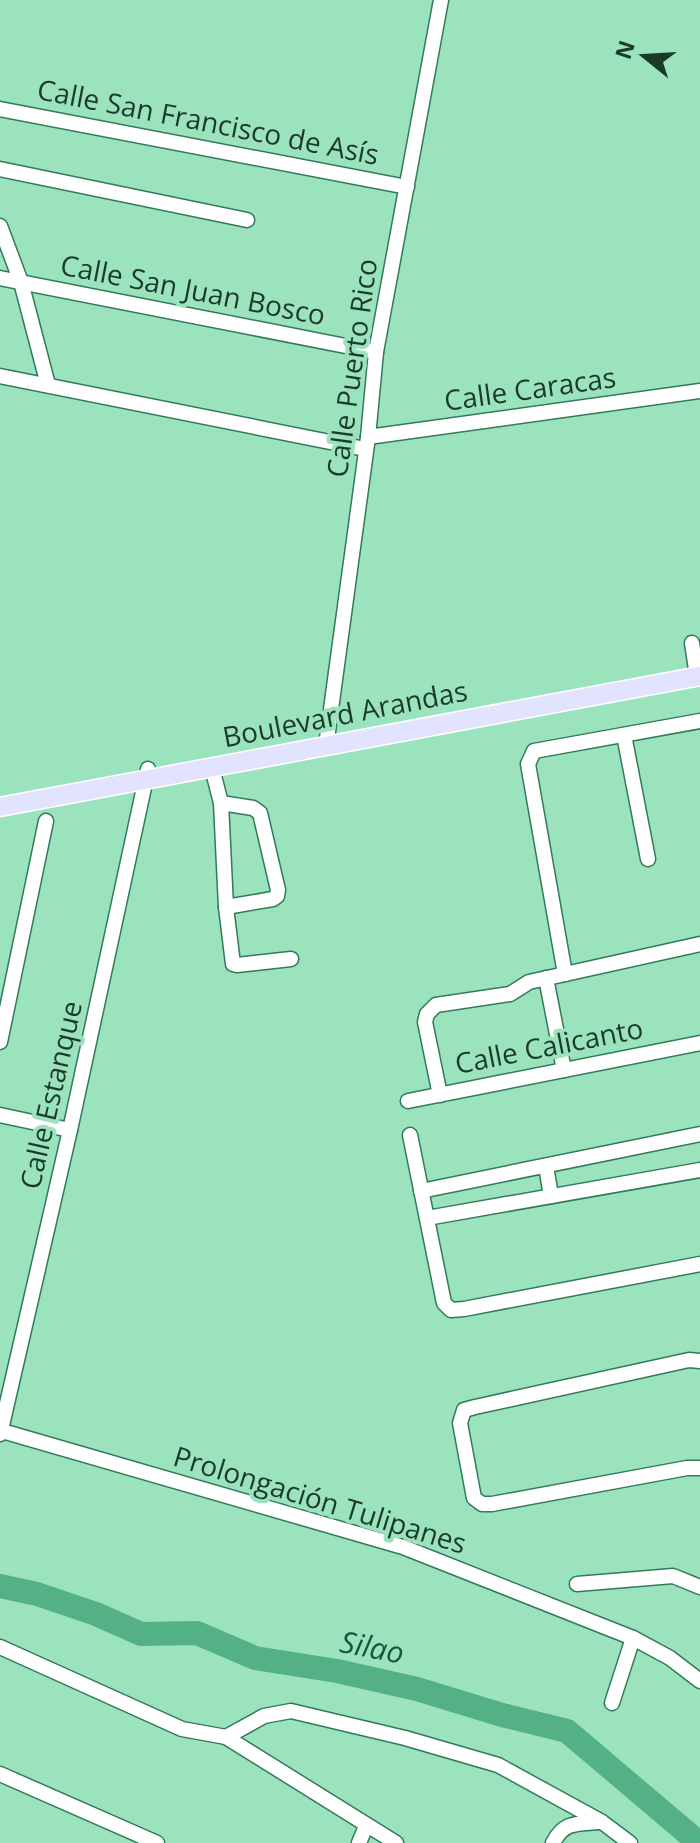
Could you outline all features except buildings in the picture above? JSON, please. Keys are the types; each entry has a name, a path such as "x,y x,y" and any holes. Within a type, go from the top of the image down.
{"main road":[{"name":"Boulevard Arandas","path":"0,807 147,775 698,672"},
{"name":"Boulevard Arandas","path":"0,796 212,768 327,741"}],"street":[{"name":"Calle Puerto Rico","path":"327,741 367,443 376,352 441,0"},
{"name":"Calle San Francisco de Asís","path":"0,109 407,187"},
{"path":"0,169 247,220"},
{"path":"0,226 21,282 48,385"},
{"name":"Calle San Juan Bosco","path":"0,278 376,352"},
{"name":"Calle Caracas","path":"0,376 367,443 700,391"},
{"path":"692,643 698,672"},
{"path":"565,974 528,764 530,757 534,751 700,721"},
{"path":"624,735 648,859"},
{"path":"212,768 221,803 226,907 233,964 291,959"},
{"name":"Calle Estanque","path":"1,1432 147,775"},
{"path":"221,803 253,808 260,813 278,890 273,899 226,907"},
{"path":"0,1042 46,821"},
{"path":"440,1095 425,1022 427,1014 436,1005 510,994 529,982 700,944"},
{"path":"546,978 564,1070"},
{"name":"Calle Calicanto","path":"408,1101 700,1043"},
{"path":"0,1115 70,1130"},
{"path":"421,1191 700,1134"},
{"path":"410,1135 444,1303 451,1310 700,1264"},
{"path":"546,1166 551,1196"},
{"path":"427,1218 700,1170"},
{"path":"700,1361 689,1360 464,1410 460,1423 474,1498 482,1504 700,1468"},
{"name":"Prolongación Tulipanes","path":"1,1432 403,1547 633,1638 670,1658 700,1681"},
{"path":"577,1584 673,1576 700,1587"},
{"path":"612,1703 633,1638"},
{"path":"0,1647 182,1729 226,1737 396,1843"},
{"path":"226,1737 264,1716 291,1711 405,1738 498,1765 602,1822 630,1843"},
{"path":"0,1774 157,1843"},
{"path":"553,1843 558,1833 571,1824 602,1822"},
{"path":"359,1843 366,1826"}],"waterway":[{"name":"Silao","path":"0,1586 37,1594 96,1614 141,1634 197,1633 255,1658 337,1671 417,1689 567,1731 699,1843"}]}
